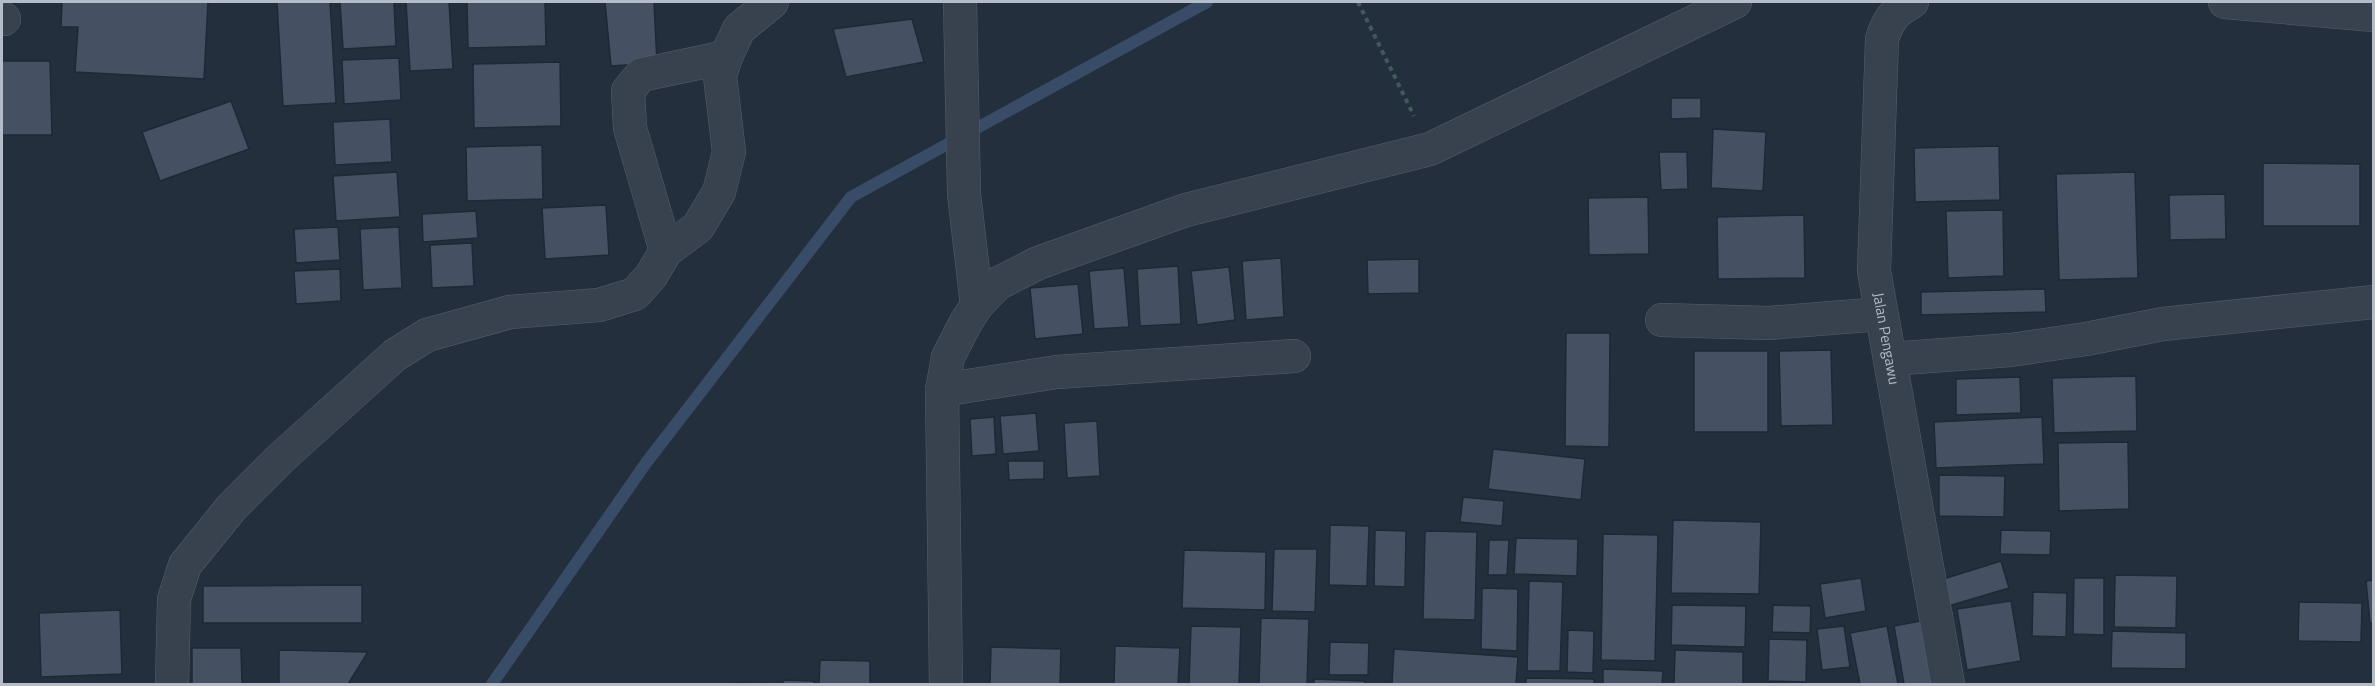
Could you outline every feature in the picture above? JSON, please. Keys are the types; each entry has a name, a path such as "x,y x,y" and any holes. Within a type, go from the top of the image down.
{"street":[{"path":"172,684 174,599 185,565 231,508 264,474 396,354 427,334 510,312 599,304 634,294 651,276 666,251 698,227 719,192 729,152 720,76 726,57 739,29 772,2"},
{"path":"960,2 964,194 977,305"},
{"path":"946,684 942,390 948,357 966,322 977,305 997,284 1038,263 1186,210 1430,149 1735,2"},
{"name":"Jalan Pengawu","path":"1912,2 1884,14 1874,271 1948,684"},
{"path":"2225,2 2373,15"},
{"path":"666,251 630,128 628,91 641,75 726,57"},
{"path":"1890,359 2011,350 2086,339 2163,324 2373,302"},
{"path":"1662,320 1769,323 1881,314"},
{"path":"942,390 1057,372 1294,356"}],"path":[{"path":"1358,2 1430,149"}],"building":[{"path":"62,2 208,2 204,79 75,72 78,27 61,27"},
{"path":"277,2 330,2 336,103 283,106"},
{"path":"340,2 394,2 396,46 343,49"},
{"path":"406,2 449,2 453,69 410,71"},
{"path":"467,2 545,2 546,46 468,48"},
{"path":"605,2 654,2 657,63 611,66"},
{"path":"912,19 924,62 846,77 833,29"},
{"path":"399,58 401,100 344,104 342,60"},
{"path":"2,61 50,61 52,135 2,135"},
{"path":"560,62 561,126 474,128 473,64"},
{"path":"1671,98 1701,98 1701,118 1671,119"},
{"path":"231,101 249,149 160,181 142,132"},
{"path":"390,119 392,162 335,165 333,122"},
{"path":"1713,129 1766,132 1763,191 1711,188"},
{"path":"542,145 543,199 467,201 466,147"},
{"path":"1999,146 2000,200 1915,202 1914,148"},
{"path":"1659,152 1687,152 1688,189 1661,190"},
{"path":"2263,163 2360,164 2360,226 2263,226"},
{"path":"397,172 400,217 336,221 333,176"},
{"path":"2135,172 2138,278 2059,280 2056,174"},
{"path":"2225,194 2226,239 2170,240 2169,195"},
{"path":"1648,197 1649,254 1589,255 1588,198"},
{"path":"606,205 609,255 545,259 542,208"},
{"path":"2003,210 2004,276 1948,278 1946,211"},
{"path":"476,211 478,238 423,242 422,214"},
{"path":"1804,215 1805,278 1718,279 1717,217"},
{"path":"338,227 340,260 296,263 294,229"},
{"path":"399,227 402,288 363,290 360,229"},
{"path":"472,243 474,286 432,288 430,245"},
{"path":"1281,258 1284,317 1246,320 1242,261"},
{"path":"1419,259 1419,293 1368,294 1367,260"},
{"path":"1178,266 1181,324 1140,326 1137,269"},
{"path":"1229,267 1235,320 1197,325 1191,271"},
{"path":"1124,268 1129,327 1094,329 1089,271"},
{"path":"340,269 341,301 296,304 294,271"},
{"path":"1078,284 1083,334 1035,339 1030,288"},
{"path":"2045,289 2046,312 1921,315 1921,292"},
{"path":"1566,333 1610,333 1609,447 1565,446"},
{"path":"1831,350 1833,425 1781,426 1779,351"},
{"path":"1694,351 1768,351 1768,432 1694,432"},
{"path":"2136,376 2137,431 2054,433 2052,378"},
{"path":"2020,377 2021,413 1956,415 1956,379"},
{"path":"1036,413 1039,451 1003,454 1000,416"},
{"path":"994,417 996,454 972,456 970,419"},
{"path":"2042,417 2044,464 1936,468 1934,422"},
{"path":"1097,421 1100,476 1067,478 1064,423"},
{"path":"2128,442 2129,509 2059,511 2058,443"},
{"path":"1493,449 1585,459 1581,500 1488,489"},
{"path":"1008,461 1044,461 1044,479 1009,480"},
{"path":"1939,475 2005,476 2004,517 1939,516"},
{"path":"1463,497 1504,501 1502,526 1460,522"},
{"path":"1673,520 1761,522 1759,594 1671,593"},
{"path":"1330,525 1369,526 1367,586 1329,585"},
{"path":"1375,530 1406,531 1405,587 1374,586"},
{"path":"2001,530 2051,531 2050,555 2000,554"},
{"path":"1425,531 1477,532 1475,620 1423,619"},
{"path":"1603,534 1658,535 1655,661 1601,660"},
{"path":"1516,538 1578,539 1577,576 1514,574"},
{"path":"1489,540 1509,540 1507,575 1488,575"},
{"path":"1274,549 1317,549 1315,612 1272,611"},
{"path":"1184,550 1266,552 1265,610 1182,608"},
{"path":"2001,561 2009,588 1945,607 1937,581"},
{"path":"2115,575 2177,576 2176,628 2114,627"},
{"path":"1861,578 1866,611 1825,618 1820,584"},
{"path":"2074,578 2104,578 2104,635 2073,634"},
{"path":"2374,580 2374,623 2370,623 2366,581"},
{"path":"1529,581 1563,582 1560,671 1527,671"},
{"path":"362,585 362,623 203,623 203,586"},
{"path":"1482,588 1518,589 1517,651 1481,649"},
{"path":"2033,592 2067,593 2066,637 2032,636"},
{"path":"2011,601 2021,661 1967,670 1957,609"},
{"path":"2299,602 2362,603 2361,642 2298,641"},
{"path":"1672,605 1746,606 1745,647 1671,645"},
{"path":"1773,605 1811,606 1810,633 1772,632"},
{"path":"120,610 122,674 41,677 39,613"},
{"path":"1261,618 1309,619 1307,684 1259,684"},
{"path":"1926,620 1938,684 1904,684 1894,626"},
{"path":"1191,626 1241,627 1239,684 1189,684"},
{"path":"1844,626 1850,667 1822,670 1817,629"},
{"path":"1887,626 1898,684 1860,684 1850,633"},
{"path":"1568,630 1594,631 1593,673 1567,672"},
{"path":"2112,631 2186,633 2186,669 2111,668"},
{"path":"1769,639 1807,640 1806,682 1768,681"},
{"path":"1330,642 1369,643 1368,675 1329,675"},
{"path":"1115,646 1180,648 1178,684 1114,684"},
{"path":"991,647 1061,649 1060,684 990,684"},
{"path":"192,648 241,648 242,684 192,684"},
{"path":"1394,649 1518,657 1516,684 1392,684"},
{"path":"279,650 368,652 348,684 279,684"},
{"path":"1675,650 1743,652 1743,684 1674,684"},
{"path":"820,660 870,661 870,684 819,684"},
{"path":"1603,669 1663,671 1662,684 1603,684"},
{"path":"1526,678 1594,679 1594,684 1526,684"},
{"path":"1314,679 1365,681 1365,684 1314,684"},
{"path":"783,680 814,681 814,684 783,684"}],"waterway":[{"path":"492,684 646,463 851,197 1207,2"}]}
